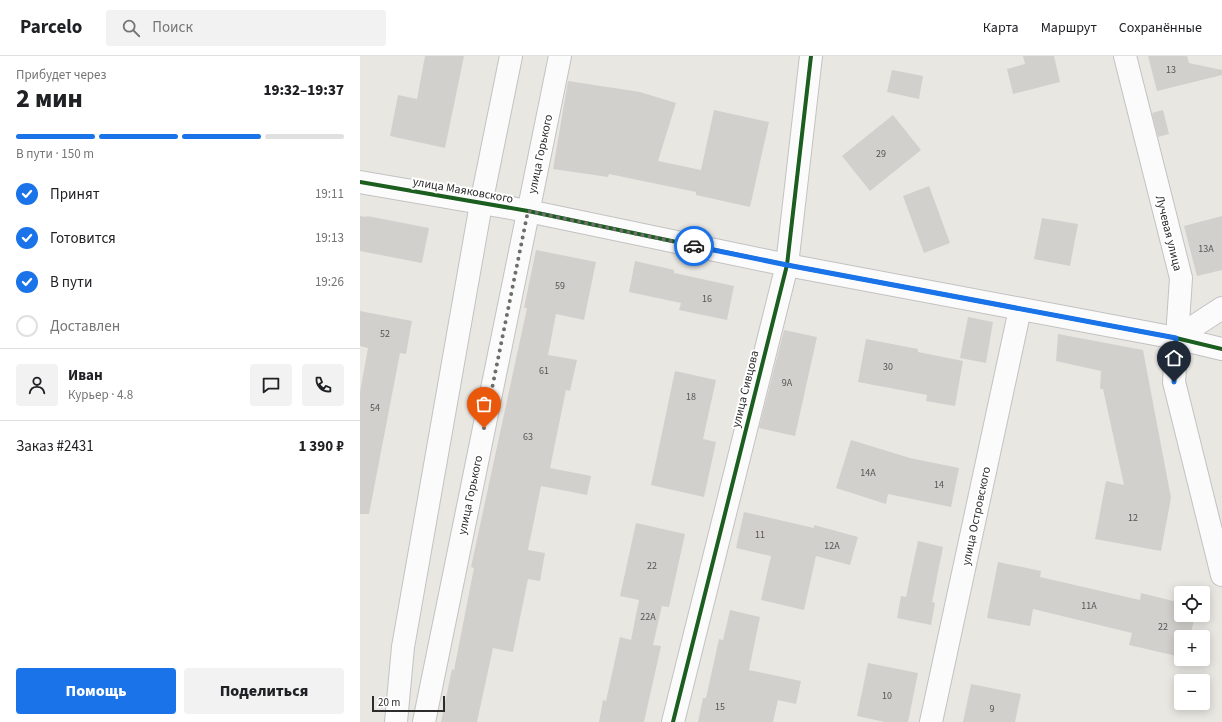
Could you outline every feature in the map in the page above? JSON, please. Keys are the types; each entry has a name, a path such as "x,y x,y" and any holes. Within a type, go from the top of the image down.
{"street":[{"path":"396,722 403,647 481,204 511,56"},
{"name":"улица Горького","path":"424,722 560,56"},
{"name":"улица Сивцова","path":"673,722 787,265 811,56"},
{"name":"Лучевая улица","path":"1125,56 1181,278 1174,382 1222,575"},
{"name":"улица Маяковского","path":"360,182 528,211 787,265 1176,338 1222,349"},
{"path":"1176,338 1222,308"},
{"name":"улица Островского","path":"931,722 1020,309"}],"building":[{"path":"425,56 464,56 445,148 390,136 398,95 417,99"},
{"path":"1023,56 1054,56 1060,82 1013,94 1007,69 1025,64"},
{"path":"1148,56 1187,56 1189,63 1222,70 1222,75 1157,91"},
{"path":"892,70 923,76 919,99 887,92"},
{"path":"568,81 640,92 676,103 658,161 701,170 714,110 769,122 750,207 696,195 696,192 609,174 608,177 553,169"},
{"path":"1163,110 1169,134 1158,137 1152,113"},
{"path":"893,115 921,150 870,191 842,156"},
{"path":"929,186 950,243 924,253 903,196"},
{"path":"360,216 429,228 422,263 360,251"},
{"path":"1222,216 1222,270 1197,276 1184,226"},
{"path":"1042,218 1078,224 1070,266 1034,259"},
{"path":"536,250 596,262 584,320 556,314 548,355 577,360 570,391 566,390 550,468 591,476 587,495 541,486 528,550 545,553 540,581 528,579 513,652 493,648 477,722 441,722 452,669 454,670 474,568 471,567 527,308 524,308"},
{"path":"635,261 674,270 674,273 734,286 727,320 679,310 681,303 629,292"},
{"path":"360,311 412,321 406,354 400,353 369,514 360,514 360,392 368,348 360,346"},
{"path":"968,317 993,322 986,363 960,358"},
{"path":"784,330 817,337 795,436 759,428"},
{"path":"1058,334 1143,350 1171,498 1161,551 1095,539 1106,481 1124,485 1103,389 1100,389 1101,371 1056,361"},
{"path":"866,339 918,349 918,352 963,361 955,406 926,401 927,395 858,382"},
{"path":"675,371 716,380 703,439 716,442 704,497 651,485"},
{"path":"851,440 910,458 959,468 951,507 888,494 886,504 836,488"},
{"path":"744,512 814,528 814,525 858,537 850,565 816,556 804,610 761,600 771,556 736,548"},
{"path":"636,523 685,534 669,607 662,606 653,645 661,646 644,722 599,722 603,700 606,701 620,637 631,640 639,600 620,596"},
{"path":"918,541 943,547 932,602 935,603 931,625 897,618 901,596 906,597"},
{"path":"998,562 1041,571 1040,577 1140,600 1141,593 1174,601 1174,622 1193,622 1192,630 1174,630 1174,655 1129,645 1132,633 1033,609 1030,626 987,618"},
{"path":"730,610 760,617 749,670 801,681 796,704 778,700 773,722 698,722 703,698 706,698 719,639 723,640"},
{"path":"868,663 918,673 908,722 885,722 857,716"},
{"path":"971,684 1021,694 1015,722 963,722"}],"cycle path":[{"path":"673,722 787,265 811,56"},
{"path":"360,182 528,211 787,265 1176,338 1222,349"}],"way so far":[{"path":"484,428 528,211 694,246"}],"route":[{"path":"694,246 787,265 1176,338 1174,382"}]}
